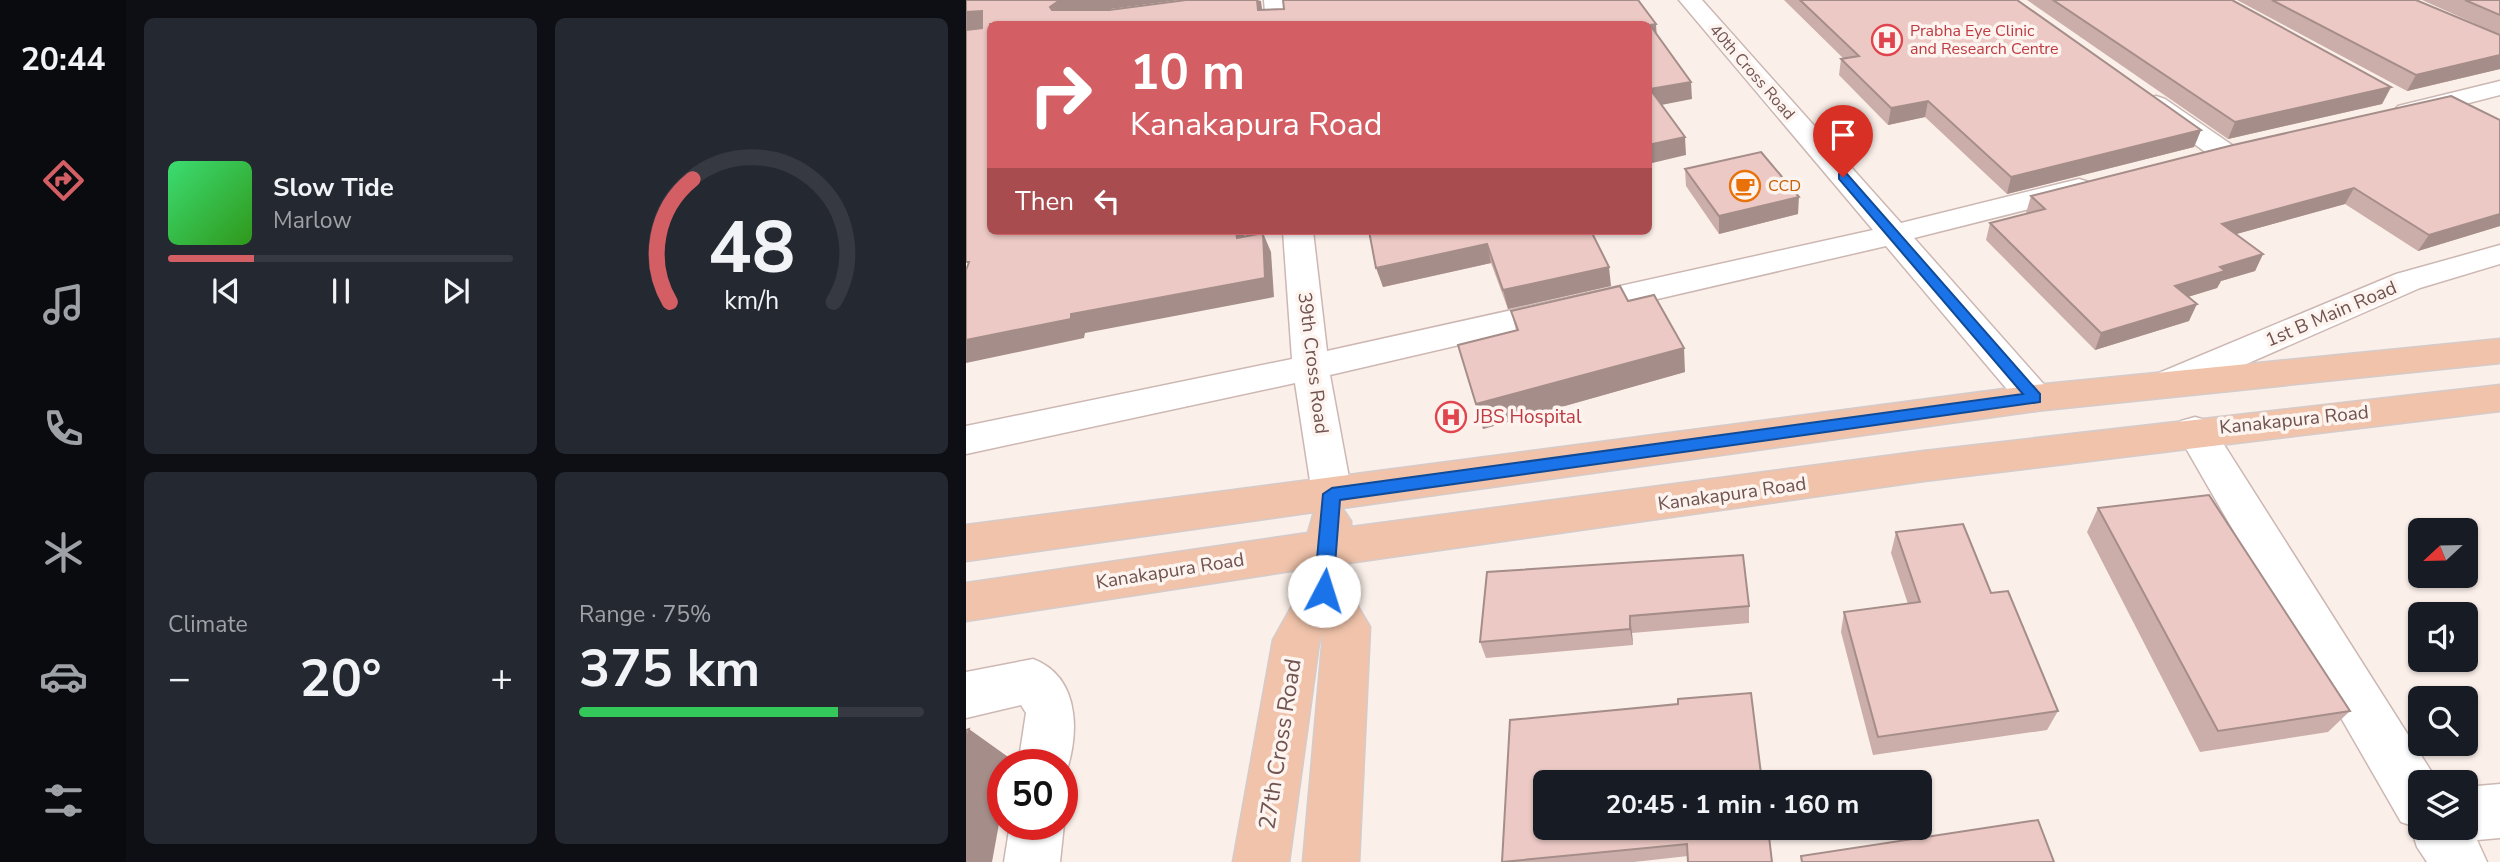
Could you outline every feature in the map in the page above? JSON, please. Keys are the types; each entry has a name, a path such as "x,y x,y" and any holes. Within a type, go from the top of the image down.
{"main road":[{"path":"966,543 2035,398 2500,351"},
{"name":"Kanakapura Road","path":"966,601 1326,569 2195,431 2500,398"},
{"name":"27th Cross Road","path":"1261,862 1296,640 1326,569 1332,494"},
{"path":"1326,569 1347,627 1331,862"}],"street":[{"path":"1275,0 1277,21"},
{"name":"40th Cross Road","path":"1690,0 2035,398"},
{"path":"2132,87 2235,148 2183,161"},
{"path":"2394,108 2500,88"},
{"path":"966,440 1311,368 1894,236 2104,181"},
{"name":"39th Cross Road","path":"1298,235 1311,368 1332,494"},
{"name":"1st B Main Road","path":"2167,384 2408,281 2500,254"},
{"path":"2195,431 2408,783"},
{"path":"966,695 992,687 1033,681 1051,709 1046,749"},
{"path":"2478,813 2500,811"},
{"path":"1032,862 1035,840"},
{"path":"2444,840 2459,862"}],"building":[{"path":"966,0 1060,0 1050,7 1052,10 1109,10 1186,0 1257,0 1258,10 1284,9 1283,0 1638,0 1656,24 1652,25 1652,21 987,21 987,235 1237,235 1237,238 1263,235 1265,278 1071,314 1071,319 966,340 966,270 969,262 966,262 966,30 982,28 982,11 966,12"},
{"path":"1800,0 2017,0 2201,130 2011,177 1928,101 1891,108 1841,59 1859,56"},
{"path":"2053,0 2232,0 2391,87 2235,122"},
{"path":"2272,0 2416,0 2500,35 2500,55 2416,75"},
{"path":"2465,0 2500,0 2500,15"},
{"path":"1652,28 1691,82 1652,89"},
{"path":"1652,92 1685,137 1652,144"},
{"path":"2451,96 2500,120 2500,214 2429,235 2354,188 2222,224 2263,254 2220,267 2225,271 2175,286 2197,304 2101,333 1990,223 2045,209 2031,196 2233,145"},
{"path":"1761,152 1799,197 1719,216 1685,169"},
{"path":"1370,235 1593,235 1609,267 1503,290 1487,244 1376,268"},
{"path":"1620,286 1628,301 1654,295 1684,348 1476,404 1458,345 1518,330 1511,311"},
{"path":"2209,495 2350,711 2218,731 2098,508"},
{"path":"1963,524 1991,593 2008,591 2058,711 1878,737 1844,612 1920,602 1896,532"},
{"path":"1743,555 1749,606 1630,616 1630,629 1480,642 1487,572"},
{"path":"1751,693 1761,770 1533,770 1533,840 1769,840 1772,862 1688,862 1687,844 1502,862 1510,720 1678,704 1678,699"},
{"path":"2038,820 2054,862 1802,862 1801,856 1906,840 1932,840 1932,836"}],"place":[{"name":"Prabha Eye Clinic and Research Centre","path":"1887,40"},
{"name":"CCD","path":"1745,186"},
{"name":"JBS Hospital","path":"1451,417"}],"route":[{"path":"1324,591 1332,494 2035,398 1843,177"}]}
